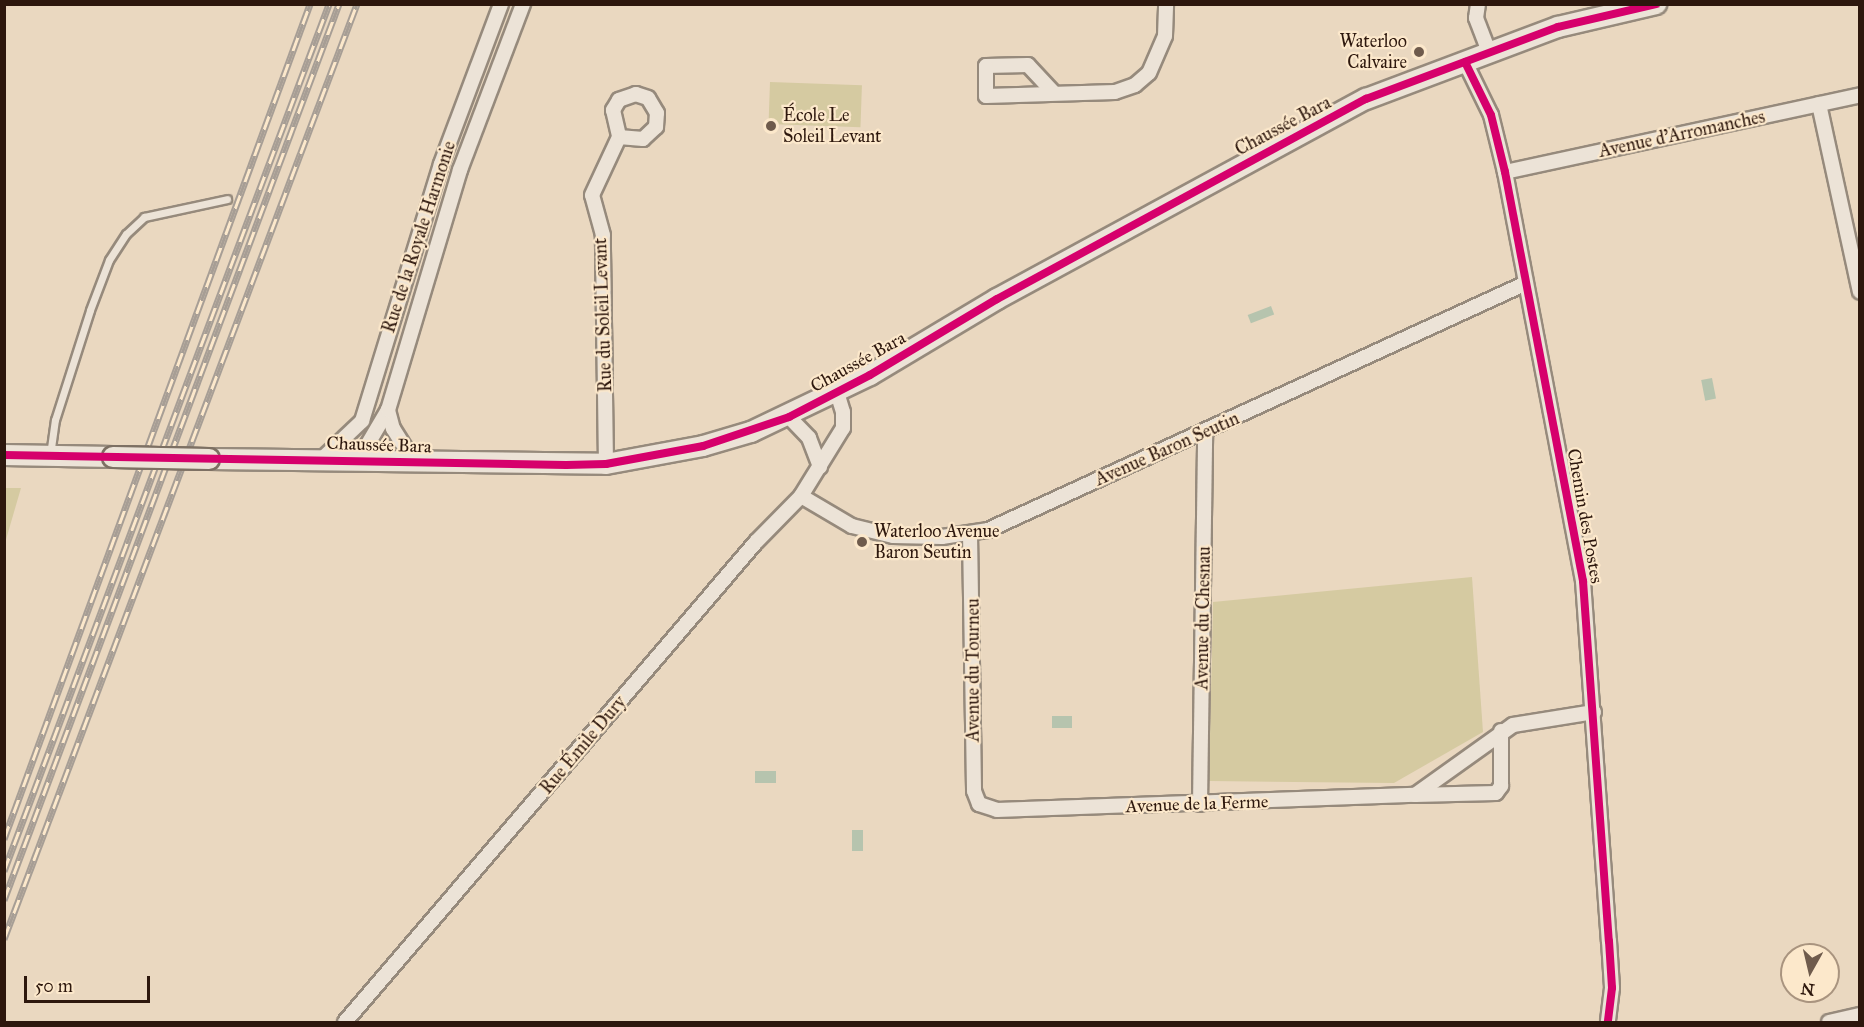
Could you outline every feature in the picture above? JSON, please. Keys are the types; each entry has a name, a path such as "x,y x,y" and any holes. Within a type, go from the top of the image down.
{"main road":[{"name":"Chaussée Bara","path":"4,455 606,464 703,446 789,417 837,392 997,299 1366,99 1558,27 1656,4"}],"street":[{"name":"Rue de la Royale Harmonie","path":"323,458 362,421 441,164 501,4"},
{"name":"Rue de la Royale Harmonie","path":"359,459 388,410 460,170 523,4"},
{"path":"1054,93 1028,65 986,66 986,96 1115,92 1136,85 1149,73 1158,58 1165,36 1166,4"},
{"path":"1478,4 1476,18 1489,52"},
{"name":"Chemin des Postes","path":"1465,62 1491,115 1505,172 1524,284 1583,581 1612,988 1608,1023"},
{"name":"Avenue d'Arromanches","path":"1505,172 1860,95"},
{"path":"1819,104 1860,292"},
{"name":"Rue du Soleil Levant","path":"606,464 603,235 592,195 619,137"},
{"name":"Avenue Baron Seutin","path":"801,496 852,526 893,536 970,534 1204,433 1524,284"},
{"name":"Rue Émile Dury","path":"345,1023 756,542 801,496 843,428 837,392"},
{"path":"388,410 393,429 414,462"},
{"path":"789,417 809,438 820,467"},
{"name":"Avenue du Chesnau","path":"1200,804 1204,433"},
{"name":"Avenue du Tourneu","path":"970,534 974,791 979,804"},
{"path":"1415,795 1501,732 1528,721 1594,712"},
{"name":"Avenue de la Ferme","path":"979,804 997,810 1496,793 1501,786 1501,732"},
{"path":"1829,1023 1860,1016"}],"lane":[{"path":"50,456 55,420 90,310 109,260 126,234 144,217 227,199"}],"shaded area":[{"path":"770,82 862,85 860,127 769,124"},
{"path":"1271,306 1274,314 1251,323 1248,315"},
{"path":"1712,378 1716,399 1705,401 1701,380"},
{"path":"4,488 21,488 5,543"},
{"path":"1472,577 1483,732 1394,783 1209,781 1213,602"},
{"path":"1052,716 1072,716 1072,728 1052,728"},
{"path":"755,771 776,771 776,783 755,783"},
{"path":"852,830 863,830 863,851 852,851"}],"railway":[{"path":"4,839 310,4"},
{"path":"4,871 329,4"},
{"path":"4,900 339,4"},
{"path":"4,939 357,4"}],"cycle path":[{"path":"4,455 566,465 606,464 703,446 789,417 870,375 997,299 1366,99 1558,27 1656,4"},
{"path":"1465,62 1491,115 1505,172 1583,581 1612,988 1608,1022"}],"place":[{"name":"Waterloo Calvaire","path":"1419,52"},
{"name":"École Le Soleil Levant","path":"771,126"},
{"name":"Waterloo Avenue Baron Seutin","path":"862,542"}]}
